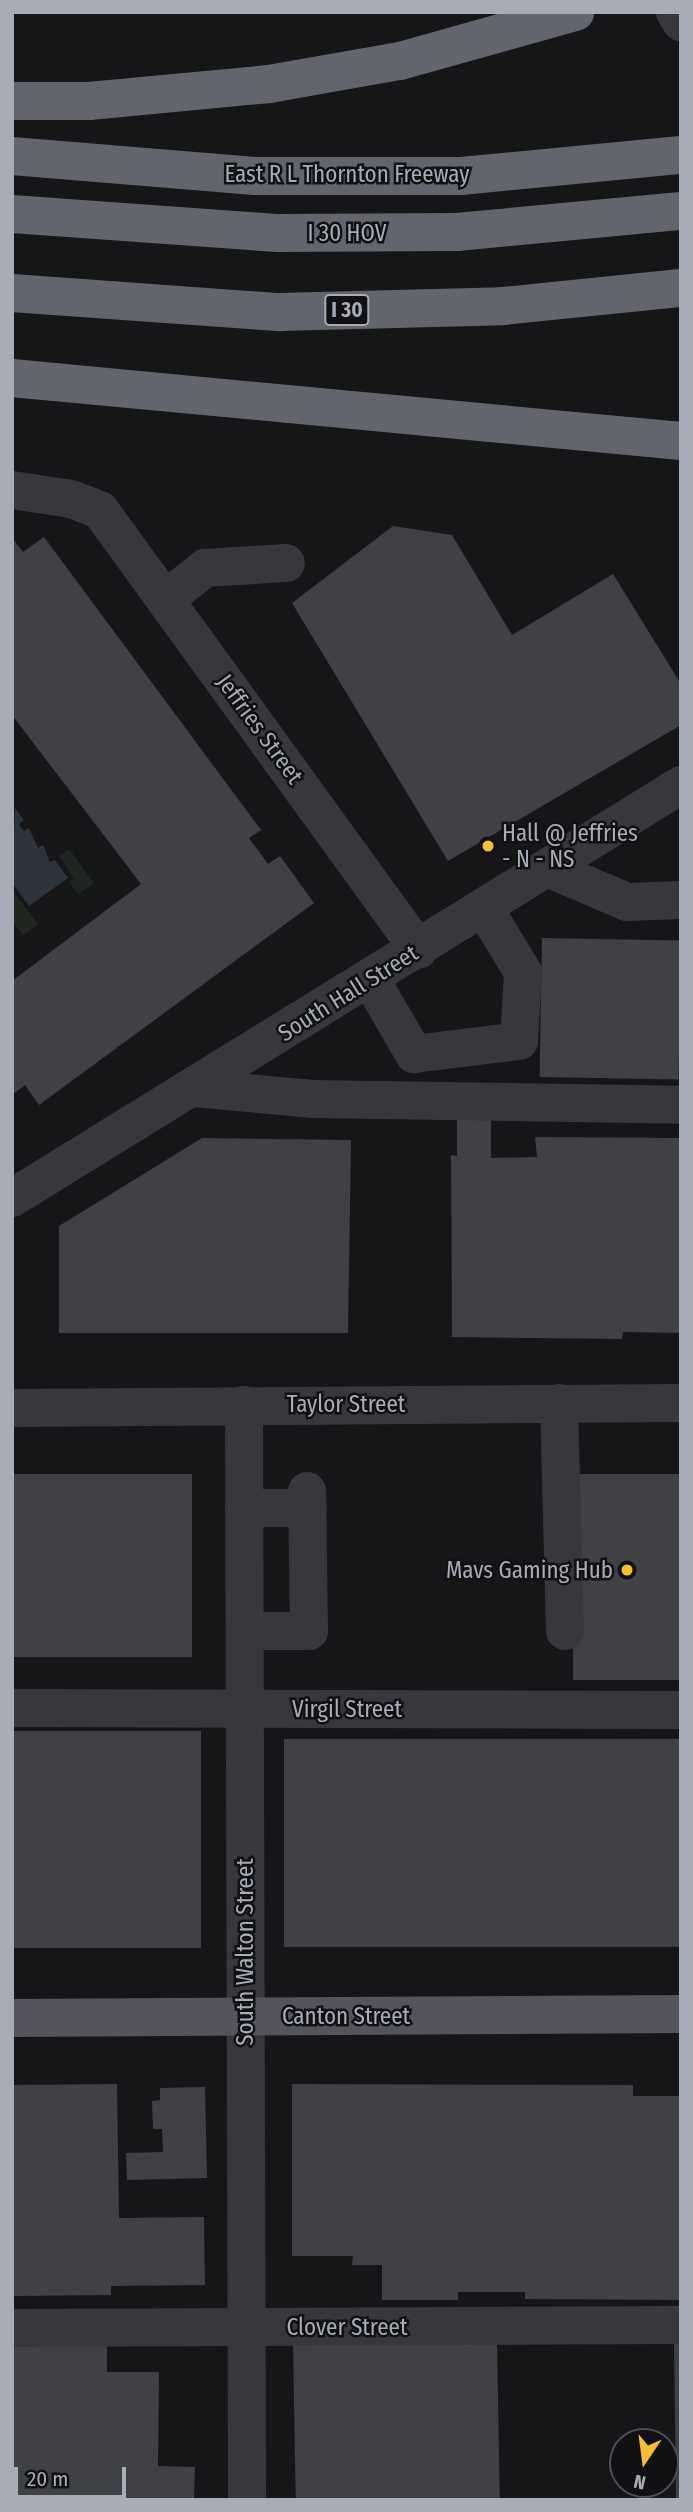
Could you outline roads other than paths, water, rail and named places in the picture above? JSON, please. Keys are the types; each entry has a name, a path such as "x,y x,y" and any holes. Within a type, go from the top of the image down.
{"highway":[{"path":"12,101 89,101 269,84 401,61 575,12"},
{"name":"East R L Thornton Freeway","path":"12,156 255,176 461,176 681,155"},
{"name":"I 30 HOV","path":"12,214 140,226 306,233 457,232 681,211"},
{"name":"I 30 HOV","path":"12,239 258,258 412,258 559,251 681,238"},
{"name":"I 30","path":"12,293 279,312 503,306 681,288"},
{"path":"12,378 328,411 681,441"}],"main road":[{"name":"Canton Street","path":"12,2018 681,2014"}],"street":[{"path":"675,12 681,22"},
{"name":"Jeffries Street","path":"12,490 72,499 100,509 419,950"},
{"path":"166,599 205,568 286,564"},
{"name":"South Hall Street","path":"12,1198 371,980 681,785"},
{"path":"547,868 627,902 681,900"},
{"path":"371,980 414,1054 519,1041 523,972 484,908"},
{"path":"194,1088 312,1099 681,1105"},
{"name":"Taylor Street","path":"12,1408 681,1402"},
{"path":"559,1403 565,1631"},
{"name":"South Walton Street","path":"244,1405 247,2500"},
{"path":"244,1508 307,1499 309,1631 245,1631"},
{"name":"Virgil Street","path":"12,1708 681,1710"},
{"name":"Clover Street","path":"12,2328 681,2325"}],"place":[{"name":"Hall @ Jeffries - N - NS","path":"488,846"},
{"name":"Mavs Gaming Hub","path":"627,1570"}]}
